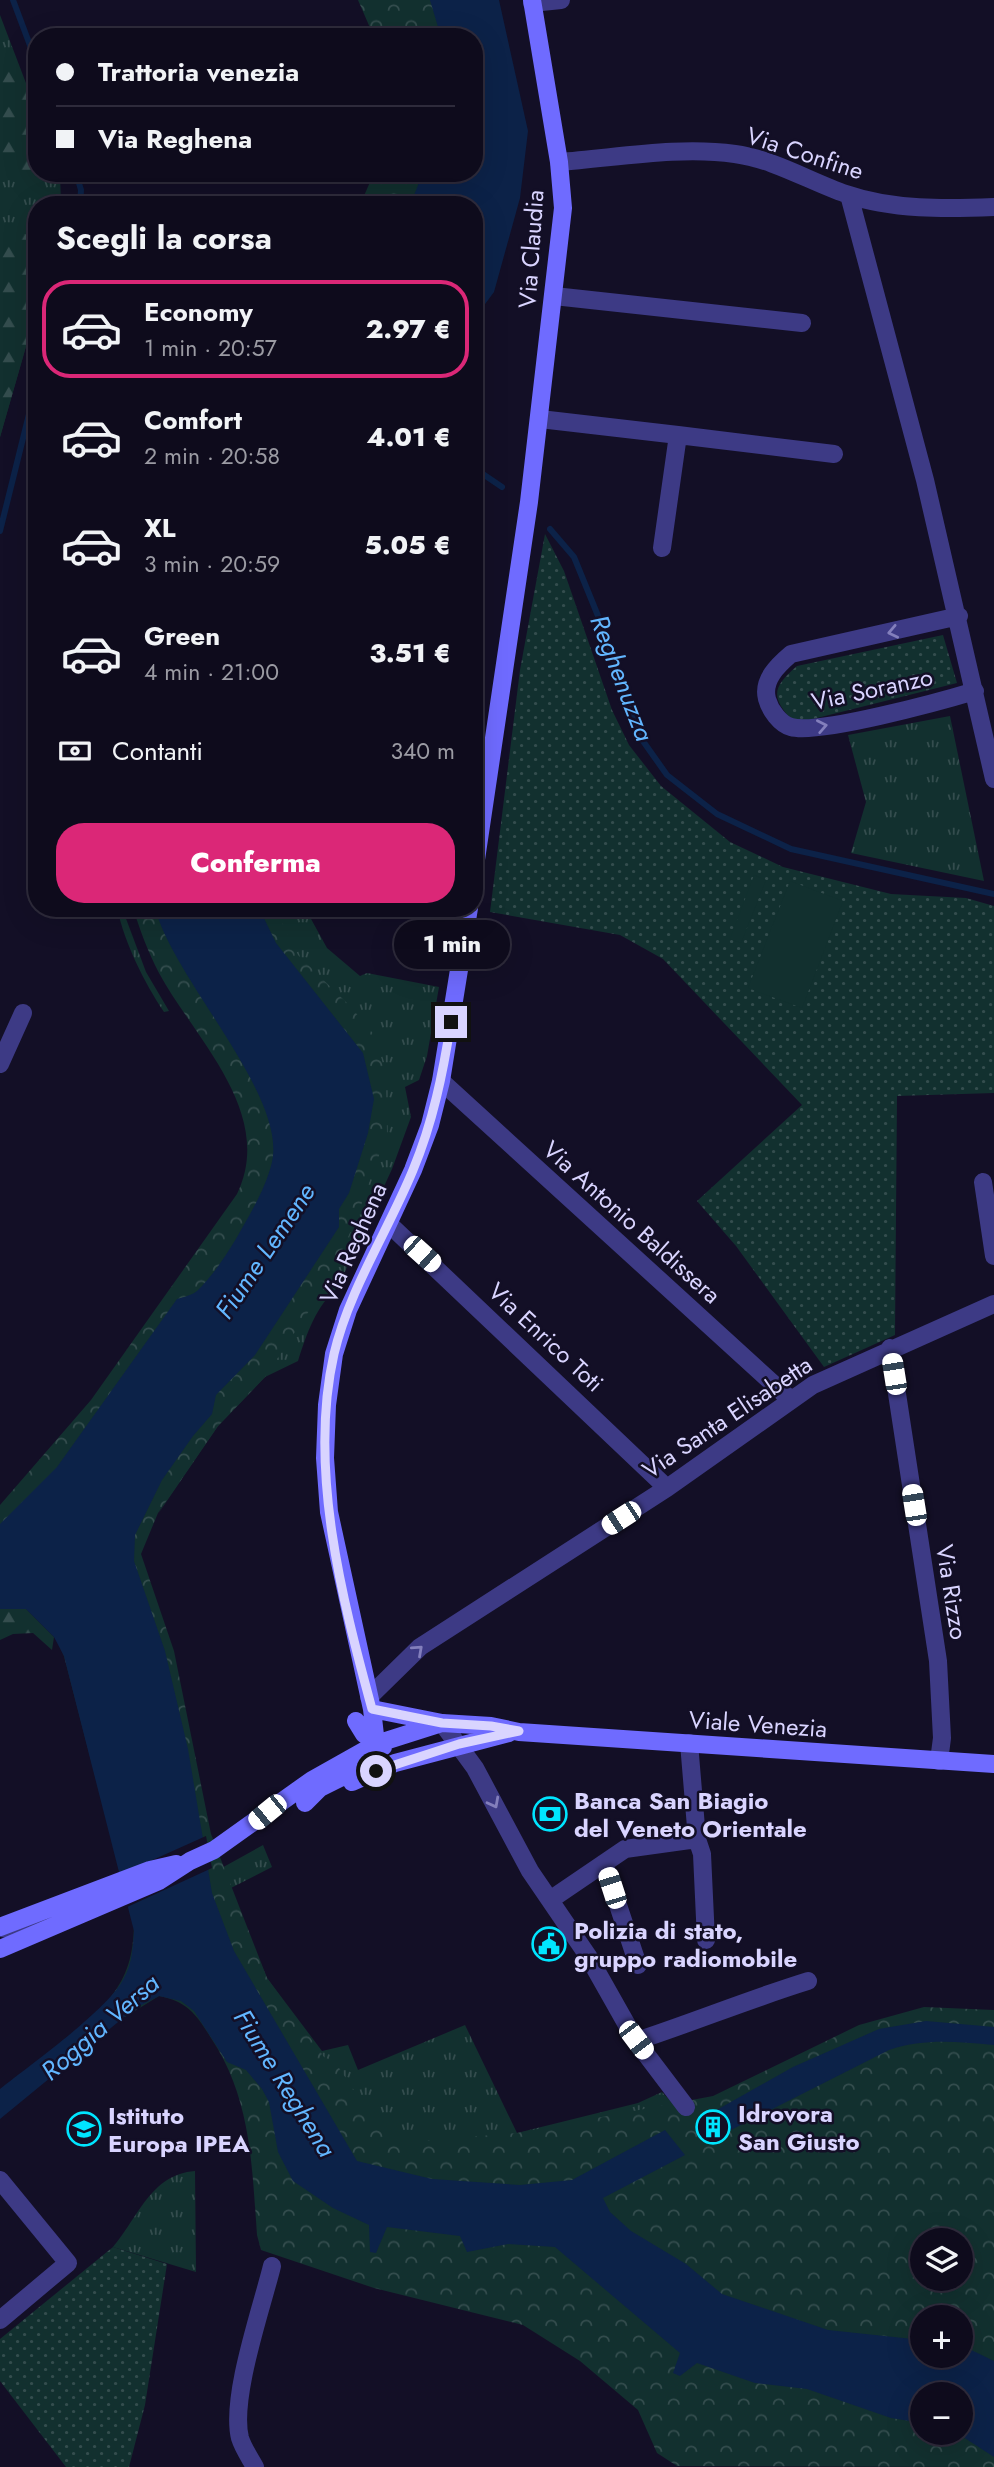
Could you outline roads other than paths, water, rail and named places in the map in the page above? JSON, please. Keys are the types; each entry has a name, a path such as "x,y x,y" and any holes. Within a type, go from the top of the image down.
{"street":[{"path":"532,2 561,0"},
{"name":"Via Claudia","path":"483,812 540,419 563,208 559,162 532,2"},
{"name":"Via Confine","path":"559,162 711,151 738,154 849,195 934,208 994,207"},
{"path":"849,195 959,616 994,779"},
{"path":"554,296 802,323"},
{"path":"540,419 834,454"},
{"path":"662,548 678,435"},
{"name":"Via Soranzo","path":"959,616 791,654 777,665 767,683 767,699 779,720 790,727 811,729 975,691"},
{"name":"Via Reghena","path":"371,1703 329,1512 326,1431 334,1354 348,1310 430,1125 441,1081 468,917"},
{"path":"0,1064 23,1013"},
{"name":"Via Antonio Baldissera","path":"441,1081 791,1400"},
{"path":"983,1182 994,1256"},
{"name":"Via Enrico Toti","path":"388,1224 667,1488"},
{"name":"Via Santa Elisabetta","path":"371,1703 420,1647 667,1488 813,1385 890,1348 994,1304"},
{"name":"Via Rizzo","path":"890,1348 938,1661 942,1738 939,1761"},
{"path":"341,1762 350,1748 356,1721 371,1703"},
{"path":"371,1703 376,1744"},
{"name":"Viale Venezia","path":"371,1703 442,1723 519,1731 994,1764"},
{"path":"356,1721 376,1744"},
{"path":"442,1723 459,1744 636,2040 686,2107"},
{"name":"Viale Venezia","path":"106,1897 150,1870 190,1861 214,1850 341,1762 376,1744 442,1723"},
{"name":"Viale Venezia","path":"241,1832 395,1763 459,1744 519,1731"},
{"path":"689,1743 697,1839 702,1854 706,1940"},
{"name":"Viale Venezia","path":"376,1744 392,1750 420,1749 431,1752"},
{"name":"Viale Venezia","path":"305,1803 320,1788 360,1768 376,1744"},
{"path":"550,1900 625,1849 697,1839"},
{"path":"604,1863 638,1965"},
{"path":"0,1950 78,1916 106,1897"},
{"path":"0,1927 106,1897"},
{"path":"0,1927 19,1930 54,1917 78,1916"},
{"path":"636,2040 695,2022 738,2002 808,1981"},
{"path":"0,2180 68,2263 0,2320"},
{"path":"255,2467 240,2439 239,2421 251,2347 272,2266"}],"water":[{"path":"430,0 499,0 528,131 520,198 494,292 483,307 483,196 414,196 419,182 483,182 483,28 438,28"},
{"path":"158,917 263,917 276,943 363,1053 374,1099 368,1133 349,1193 339,1209 339,1227 255,1355 216,1395 212,1414 162,1480 135,1535 134,1561 165,1651 188,1749 212,1893 234,1951 357,2161 432,2179 520,2185 572,2180 665,2130 685,2155 603,2198 610,2212 631,2231 686,2264 722,2294 828,2330 910,2339 910,2368 973,2368 973,2351 994,2361 994,2457 973,2443 973,2382 910,2382 910,2421 891,2418 807,2389 755,2383 697,2363 680,2376 673,2373 680,2353 555,2247 508,2244 467,2252 460,2236 387,2227 376,2253 370,2252 369,2225 333,2208 293,2181 278,2152 269,2102 262,2089 246,2070 227,2062 194,2011 181,2001 159,1996 134,2009 0,2119 0,2089 68,2036 116,1991 129,1967 134,1931 64,1656 54,1637 26,1609 0,1609 0,1524 57,1467 177,1299 197,1291 215,1270 255,1206 272,1162 272,1135 263,1104 247,1071 183,969"},
{"path":"926,2021 994,2027 994,2045 928,2042 889,2050 725,2133 715,2111 793,2067 879,2029"}],"waterway":[{"path":"13,0 28,40"},
{"path":"79,182 81,196"},
{"path":"0,531 28,418"},
{"name":"Reghenuzza","path":"483,474 502,487"},
{"name":"Reghenuzza","path":"550,529 574,557 605,633 638,734 667,775 717,814 791,849 994,894"}],"place":[{"name":"Banca San Biagio del Veneto Orientale","path":"550,1814"},
{"name":"Polizia di stato, gruppo radiomobile","path":"549,1944"},
{"name":"Idrovora San Giusto","path":"713,2127"},
{"name":"Istituto Europa IPEA","path":"84,2129"}],"water label":[{"name":"Fiume Lemene","path":"265,1251"},
{"name":"Roggia Versa","path":"100,2027"},
{"name":"Fiume Reghena","path":"285,2083"}]}
